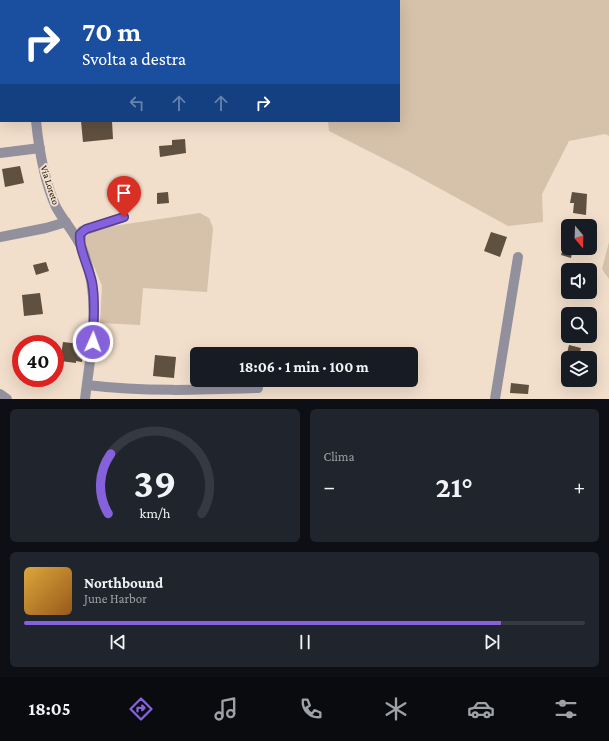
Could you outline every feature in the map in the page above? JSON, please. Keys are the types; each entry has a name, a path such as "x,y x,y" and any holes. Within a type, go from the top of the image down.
{"street":[{"name":"Via Loreto","path":"36,122 46,180 56,207 80,244 89,270 94,297 93,342 85,399"},
{"path":"0,153 40,148"},
{"path":"80,244 82,231 124,217"},
{"path":"0,237 46,228 66,222"},
{"path":"495,399 518,257"},
{"path":"87,385 119,389 167,391 258,388"},
{"path":"0,394 7,399"}],"shaded area":[{"path":"400,0 609,0 609,136 605,134 569,141 542,194 543,222 508,226 406,170 329,131 328,122 400,122"},
{"path":"200,213 209,218 213,228 207,292 143,288 140,325 100,323 102,286 84,242 87,235 100,228"},
{"path":"609,242 609,279 602,269"}],"building":[{"path":"81,122 112,122 113,139 83,142"},
{"path":"185,139 186,153 160,157 159,146 172,145 172,140"},
{"path":"20,166 24,183 5,187 2,169"},
{"path":"168,192 169,203 157,204 157,193"},
{"path":"572,192 587,194 586,215 573,213 574,203 570,203"},
{"path":"491,232 507,237 500,257 484,251"},
{"path":"561,255 572,255 571,258"},
{"path":"46,262 49,271 36,275 33,265"},
{"path":"40,293 43,314 24,316 22,295"},
{"path":"64,342 80,344 79,346 84,347 82,362 76,361 76,363 64,362"},
{"path":"569,345 581,348 580,351 568,351"},
{"path":"155,355 176,357 174,378 153,376"},
{"path":"511,383 529,385 528,394 510,393"}],"route":[{"path":"93,342 93,290 84,251 80,244 80,234 86,229 124,217"}]}
